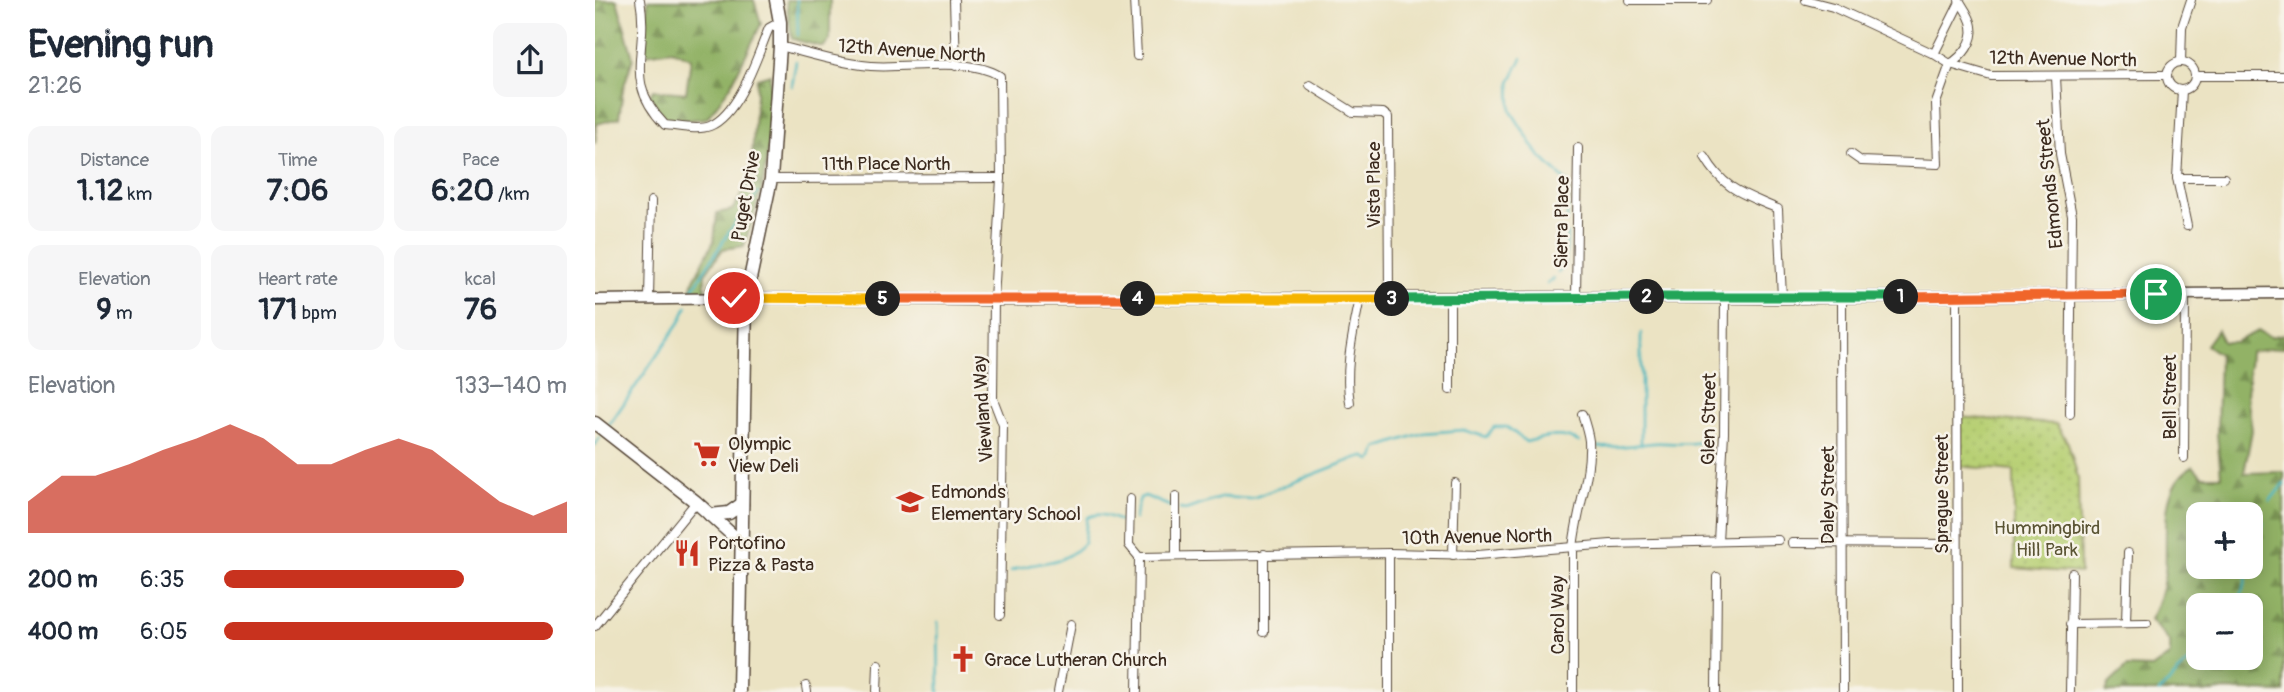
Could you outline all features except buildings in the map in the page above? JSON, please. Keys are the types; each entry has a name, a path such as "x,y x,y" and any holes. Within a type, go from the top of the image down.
{"main road":[{"name":"Puget Drive","path":"739,692 746,298 771,179 780,46 776,0"},
{"path":"595,423 696,502 741,542"},
{"path":"711,515 729,513 742,504"}],"street":[{"path":"640,0 642,11 638,71 642,92 656,115 666,125 709,126 722,117 738,99 769,28 780,22"},
{"path":"954,0 956,66"},
{"path":"1134,0 1137,56"},
{"path":"1630,0 1707,0"},
{"name":"12th Avenue North","path":"1806,0 1833,7 1950,64 1991,76 2166,75"},
{"path":"2181,62 2182,27 2191,0"},
{"path":"1934,54 1959,1"},
{"path":"1851,154 1861,161 1938,164 1936,103 1950,64 1963,56 1972,35 1973,24 1959,1"},
{"name":"12th Avenue North","path":"780,46 835,61 872,66 956,66 989,69 1000,76"},
{"path":"2181,62 2190,65 2195,76 2190,86 2182,90 2173,88 2166,75 2170,67 2181,62"},
{"name":"Viewland Way","path":"1000,76 1001,178 994,300 993,399 1003,425 1000,615"},
{"path":"2195,76 2284,76"},
{"name":"Edmonds Street","path":"2056,77 2060,154 2072,216 2070,414"},
{"name":"Vista Place","path":"1310,85 1353,112 1383,113 1388,117 1389,299"},
{"path":"2182,90 2177,178 2187,226"},
{"name":"Sierra Place","path":"1576,297 1578,148"},
{"path":"1705,157 1716,174 1730,188 1778,209 1782,298"},
{"name":"11th Place North","path":"771,179 1001,178"},
{"path":"2177,178 2224,178"},
{"path":"649,299 651,201"},
{"path":"595,300 1842,298 2284,293"},
{"name":"Bell Street","path":"2184,458 2185,294"},
{"name":"Sprague Street","path":"1957,296 1958,692"},
{"name":"Glen Street","path":"1718,541 1724,433 1725,297"},
{"path":"1350,403 1347,361 1360,298"},
{"path":"1450,298 1450,390"},
{"name":"Daley Street","path":"1842,298 1843,692"},
{"name":"Carol Way","path":"1573,692 1573,549 1587,471 1589,440 1583,414"},
{"path":"1453,555 1455,483"},
{"path":"1176,496 1176,556"},
{"path":"1130,499 1129,545 1139,557 1137,692"},
{"path":"595,626 696,502"},
{"name":"10th Avenue North","path":"1139,557 1389,553 1453,555 1573,549 1611,544 1778,540"},
{"path":"1793,544 1957,544"},
{"path":"2126,623 2128,552"},
{"path":"1389,553 1389,692"},
{"path":"1264,554 1264,632"},
{"path":"2070,692 2072,573"},
{"path":"1716,692 1717,577"},
{"path":"2070,624 2147,623"},
{"path":"1058,692 1071,625"},
{"path":"877,692 878,664"}],"green space":[{"path":"595,0 617,0 633,58 623,89 619,118 597,124 595,144"},
{"path":"648,0 754,0 761,24 730,87 707,118 667,122 649,95 654,90 686,93 691,58 672,50 645,54"},
{"path":"786,0 830,0 830,40 823,47 792,39"},
{"path":"770,74 771,129 762,188 744,246 723,249 705,274 705,298 689,296 694,279 714,241 717,213 732,210 748,185 757,78"},
{"path":"2217,330 2223,342 2235,342 2258,331 2271,337 2283,334 2284,347 2250,352 2247,396 2252,430 2244,473 2284,472 2284,692 2106,692 2109,684 2127,667 2152,668 2170,655 2170,642 2150,620 2165,573 2169,500 2181,475 2193,466 2202,476 2221,476 2217,434 2219,354 2206,345"},
{"name":"Hummingbird Hill Park","path":"1957,417 2056,424 2068,443 2078,477 2080,573 2014,568 2014,471 1957,466"}],"waterway":[{"path":"797,0 798,35"},
{"path":"1522,58 1510,82 1511,111 1538,154 1568,183 1567,222"},
{"path":"792,86 796,61"},
{"path":"693,289 729,232 758,193"},
{"path":"1558,273 1565,264 1567,234"},
{"path":"1547,284 1554,279"},
{"path":"609,425 680,322 687,307"},
{"path":"1641,333 1641,445"},
{"path":"1180,509 1185,510 1224,497 1250,499 1356,458 1364,456 1370,460 1374,458 1377,448 1423,433 1463,430 1486,437 1494,427 1507,427 1526,442 1559,436 1579,442"},
{"path":"595,445 600,437"},
{"path":"1598,447 1707,441"},
{"path":"2270,501 2284,483"},
{"path":"1134,519 1140,498 1145,496 1172,507"},
{"path":"1011,571 1058,560 1075,551 1084,543 1087,518 1105,516 1124,523"},
{"path":"2242,593 2246,579"},
{"path":"938,622 939,692"},
{"path":"2159,692 2186,665"}],"place":[{"name":"Olympic View Deli","path":"707,454"},
{"name":"Edmonds Elementary School","path":"910,502"},
{"name":"Portofino Pizza & Pasta","path":"687,553"},
{"name":"Grace Lutheran Church","path":"963,659"}],"route":[{"path":"734,298 1782,298 2156,294"}]}
